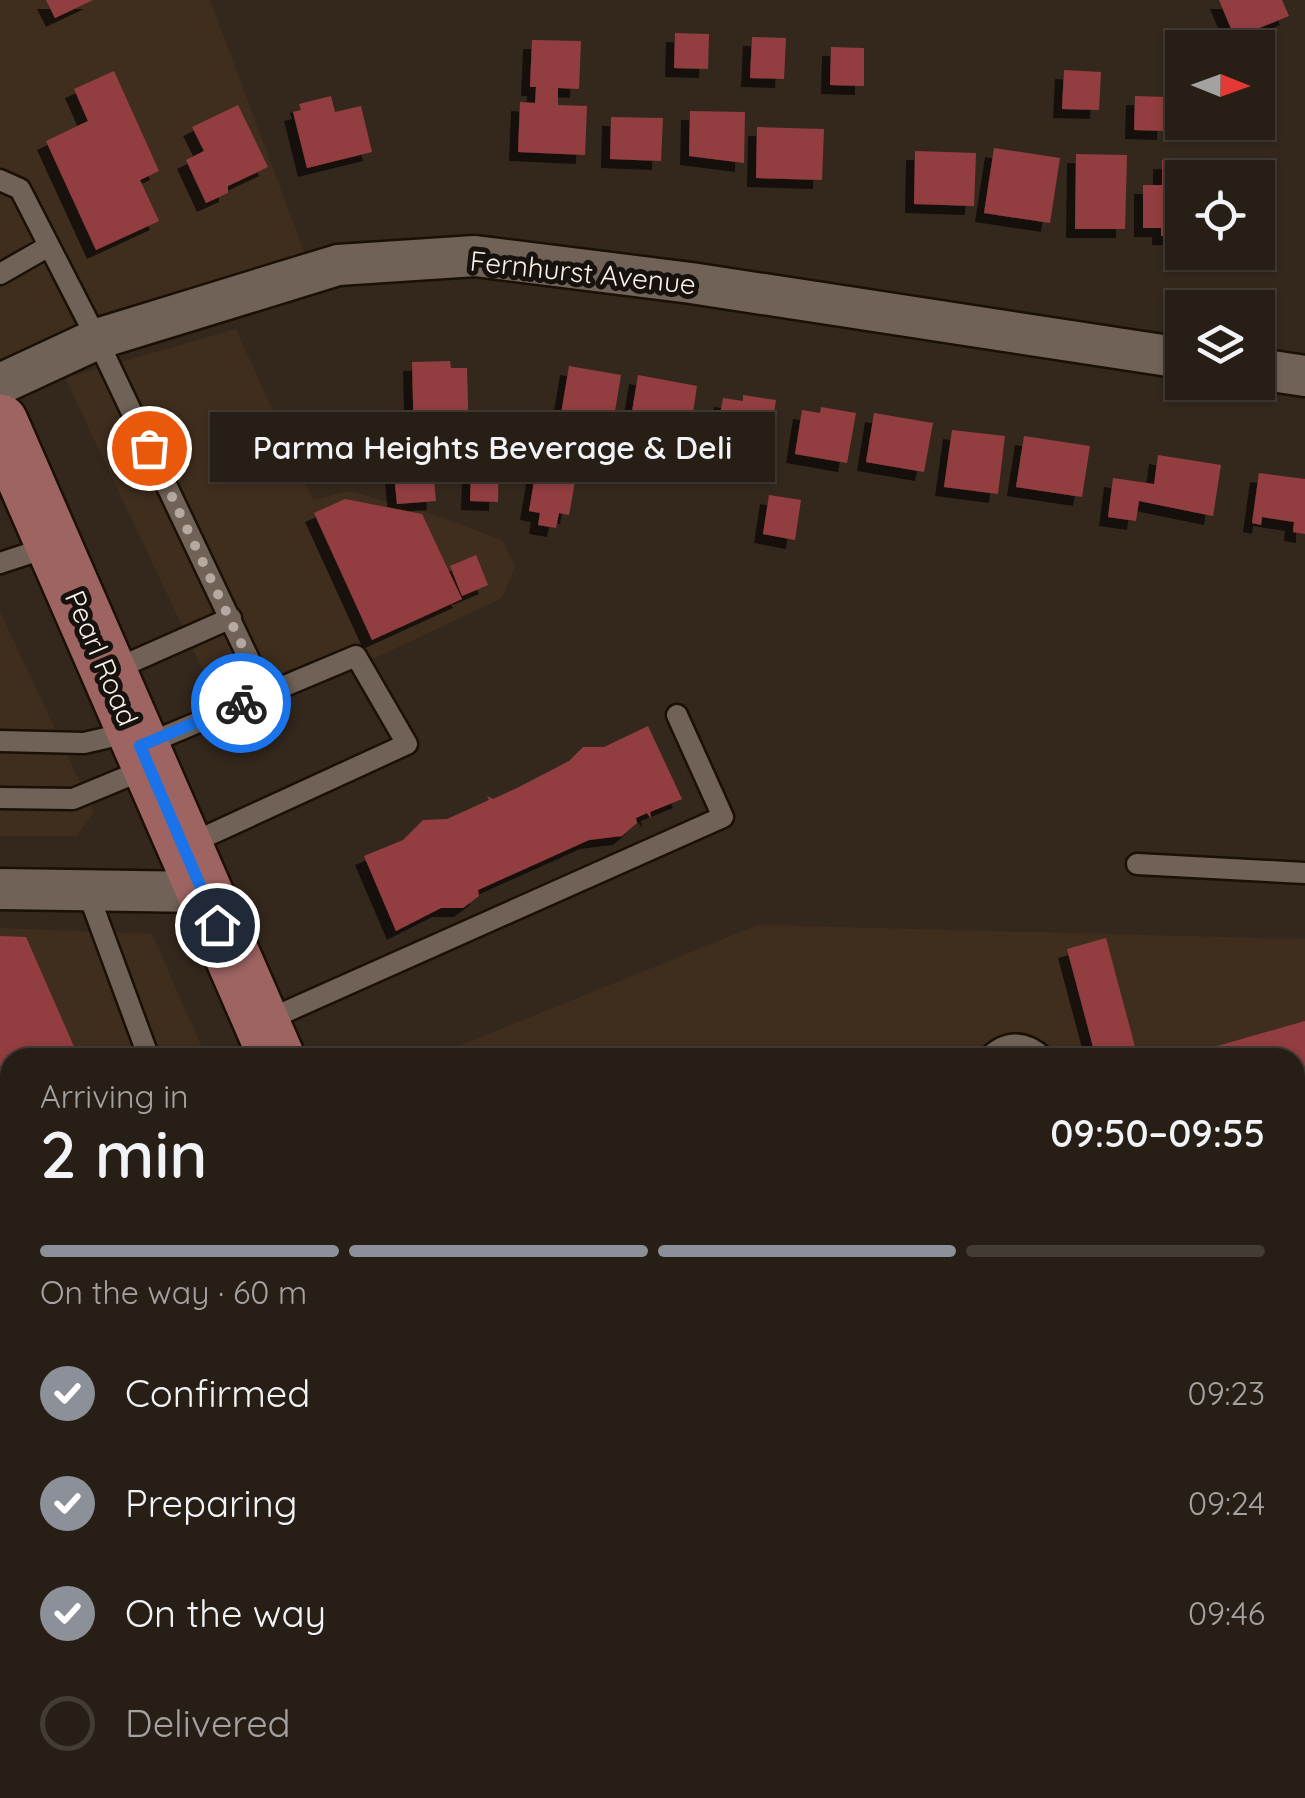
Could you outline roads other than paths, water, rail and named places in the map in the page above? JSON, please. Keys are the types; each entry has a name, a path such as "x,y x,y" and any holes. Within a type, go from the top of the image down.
{"main road":[{"name":"Pearl Road","path":"0,422 269,1040"}],"street":[{"name":"Fernhurst Avenue","path":"0,384 97,339 338,266 475,256 691,283 1165,355"},
{"path":"1275,372 1305,376"},
{"path":"0,889 87,890 192,869"}],"lane":[{"path":"0,180 20,190 97,339 265,694"},
{"path":"0,274 48,246"},
{"path":"0,563 54,545"},
{"path":"110,672 231,618"},
{"path":"0,798 73,798 141,749 356,656 407,744 192,869"},
{"path":"269,1040 723,817 677,715"},
{"path":"0,741 141,749"},
{"path":"1137,864 1305,873"},
{"path":"87,890 145,1048"},
{"path":"1007,1048 1016,1043 1034,1048"}],"place":[{"name":"Parma Heights Beverage & Deli","path":"149,448"}]}
